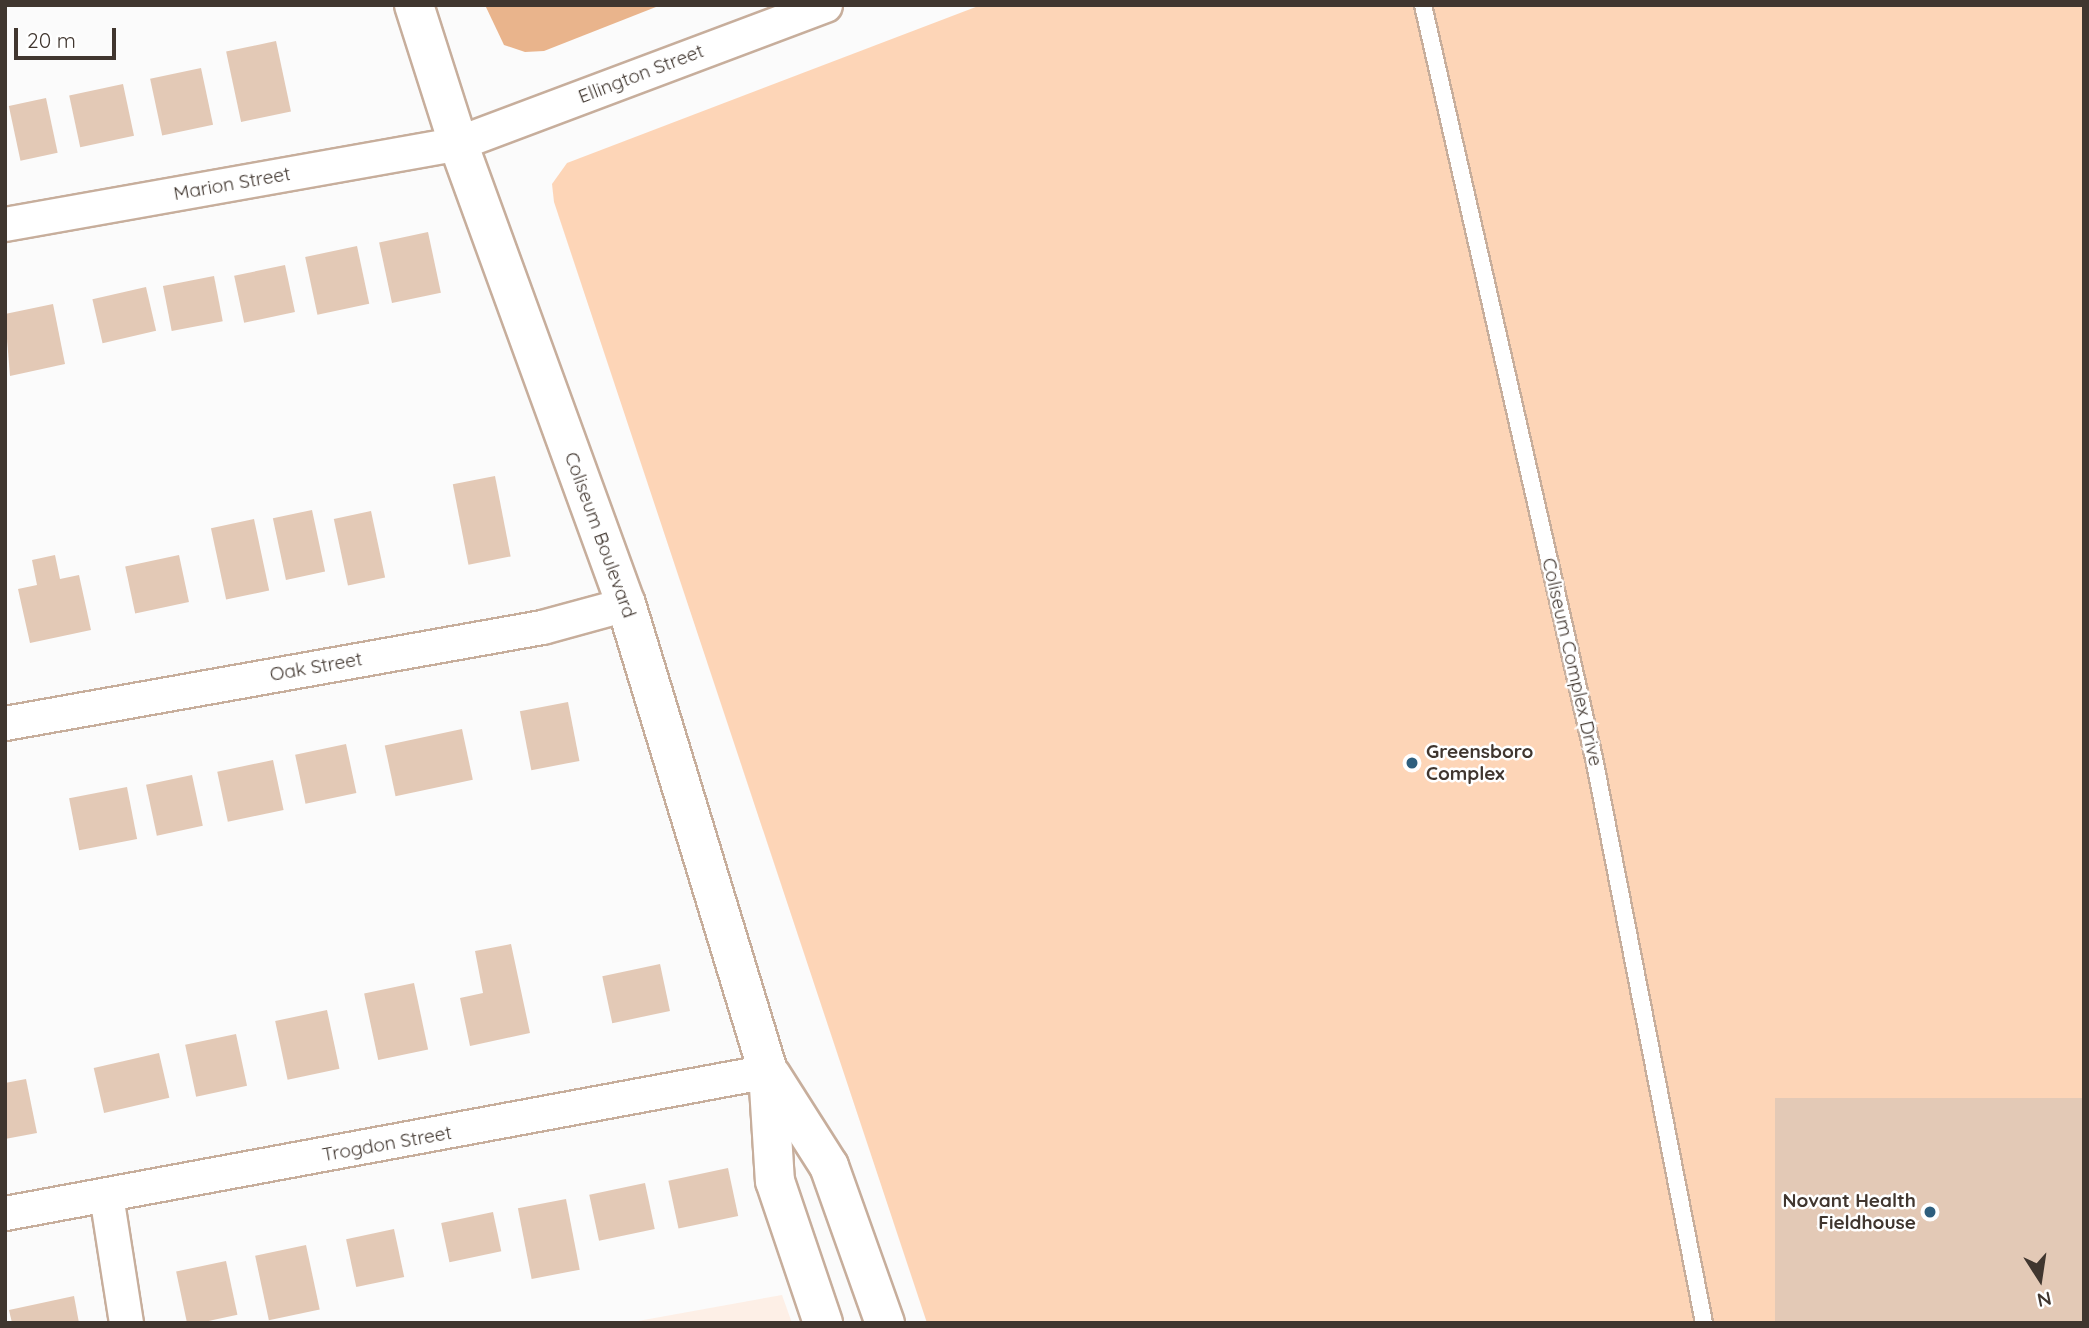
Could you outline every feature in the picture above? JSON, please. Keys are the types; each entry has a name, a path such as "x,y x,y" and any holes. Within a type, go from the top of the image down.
{"main road":[{"name":"Coliseum Boulevard","path":"414,5 458,144 626,604 768,1071 775,1181 823,1323"},
{"name":"Coliseum Boulevard","path":"768,1071 829,1166 885,1323"}],"street":[{"name":"Ellington Street","path":"458,144 825,5"},
{"name":"Marion Street","path":"5,225 458,144"},
{"name":"Oak Street","path":"5,723 542,626 626,604"},
{"name":"Trogdon Street","path":"5,1213 768,1071"},
{"path":"106,1195 126,1323"}],"lane":[{"name":"Coliseum Complex Drive","path":"1423,5 1594,758 1704,1323"}],"shaded area":[{"path":"485,5 661,5 544,51 525,52 504,45"},
{"name":"Greensboro Complex","path":"981,5 2084,5 2084,1323 927,1323 554,202 552,184 567,163"},
{"path":"782,1295 792,1323 627,1323"}],"building":[{"path":"276,41 291,111 241,122 226,52"},
{"path":"201,68 213,125 162,136 150,79"},
{"path":"123,84 134,136 80,147 69,95"},
{"path":"46,98 58,153 20,161 9,106"},
{"path":"428,232 441,293 392,303 379,242"},
{"path":"357,246 369,304 317,315 305,257"},
{"path":"285,265 295,312 244,323 234,276"},
{"path":"214,276 223,321 172,331 163,286"},
{"path":"146,287 156,331 103,343 92,299"},
{"path":"53,304 65,364 10,376 5,314"},
{"path":"495,476 511,556 468,565 453,484"},
{"path":"312,510 325,572 286,580 273,518"},
{"path":"371,511 385,578 348,585 334,519"},
{"path":"254,519 269,590 226,600 211,528"},
{"path":"55,555 60,579 79,575 91,630 30,643 18,589 37,585 32,560"},
{"path":"179,555 189,602 135,613 125,566"},
{"path":"568,702 579,761 531,770 520,711"},
{"path":"462,729 473,780 396,796 385,745"},
{"path":"346,744 356,793 306,804 295,755"},
{"path":"273,760 284,810 228,822 217,772"},
{"path":"192,775 203,826 157,836 146,785"},
{"path":"127,787 137,839 79,850 69,798"},
{"path":"511,944 530,1033 470,1046 460,998 483,993 475,951"},
{"path":"660,964 670,1011 612,1023 602,976"},
{"path":"414,983 428,1050 378,1060 364,994"},
{"path":"327,1010 339,1069 288,1080 275,1021"},
{"path":"236,1034 247,1086 196,1097 185,1045"},
{"path":"159,1053 169,1098 104,1113 94,1068"},
{"path":"26,1079 37,1133 5,1139 5,1083"},
{"name":"Novant Health Fieldhouse","path":"1775,1098 2084,1098 2084,1323 1775,1323"},
{"path":"728,1168 738,1216 679,1229 668,1181"},
{"path":"645,1183 655,1229 599,1241 589,1195"},
{"path":"566,1199 580,1270 532,1279 518,1208"},
{"path":"493,1212 501,1251 449,1262 441,1223"},
{"path":"394,1229 404,1277 356,1287 346,1239"},
{"path":"306,1245 320,1310 269,1320 255,1256"},
{"path":"226,1261 237,1315 187,1323 176,1272"},
{"path":"74,1296 79,1323 12,1323 9,1310"}],"place":[{"name":"Greensboro Complex","path":"1412,763"},
{"name":"Novant Health Fieldhouse","path":"1930,1212"}]}
